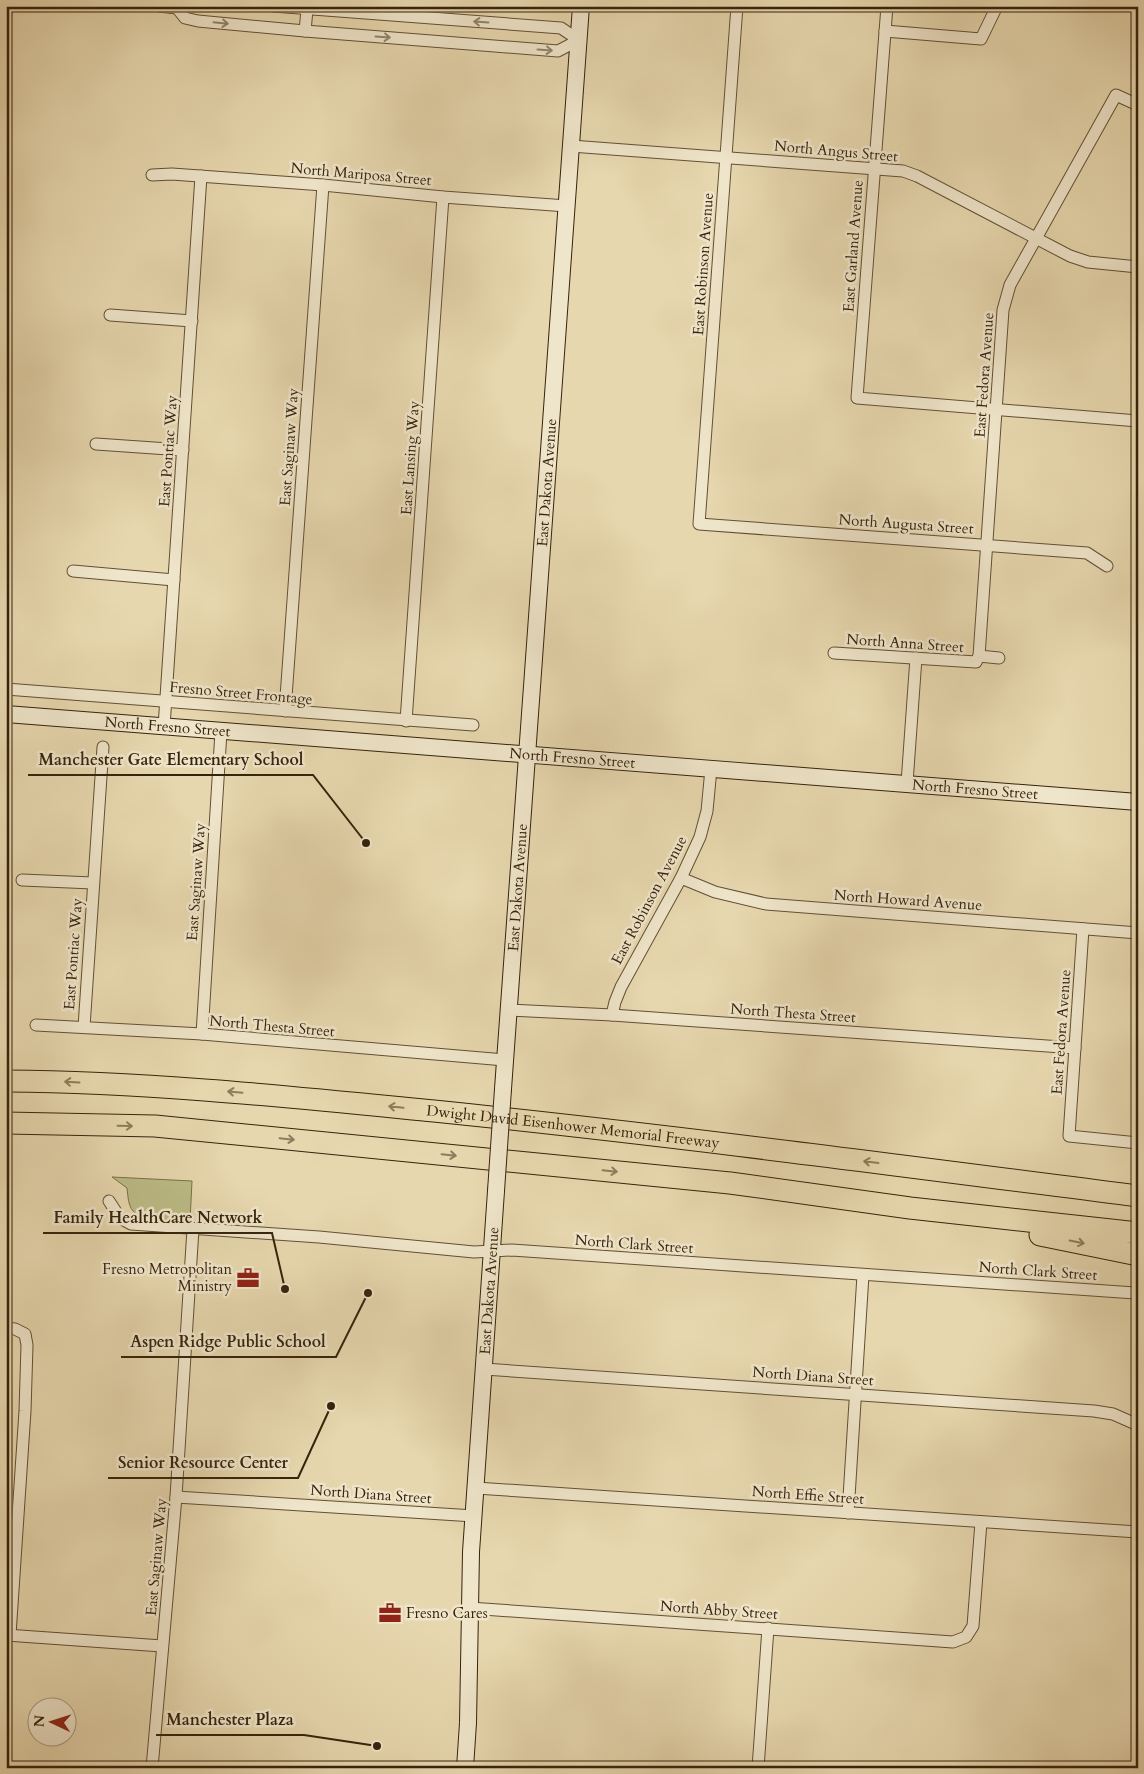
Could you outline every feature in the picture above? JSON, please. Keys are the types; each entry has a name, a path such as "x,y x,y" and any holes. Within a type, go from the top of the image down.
{"highway":[{"name":"Dwight David Eisenhower Memorial Freeway","path":"6,1081 64,1081 176,1086 547,1122 1138,1196"},
{"path":"6,1123 155,1126 730,1183 910,1208 1138,1233"},
{"path":"919,1168 1138,1181"},
{"path":"910,1208 1138,1255"}],"street":[{"path":"6,14 7,6"},
{"path":"159,6 178,7 185,18 198,21 306,32 558,51 579,40 561,28 308,7 273,6"},
{"name":"East Dakota Avenue","path":"465,1768 468,1723 471,1552 526,754 581,6"},
{"name":"East Robinson Avenue","path":"699,524 737,6"},
{"name":"East Garland Avenue","path":"887,6 858,398 996,409"},
{"path":"885,31 981,39 997,6"},
{"path":"306,32 308,7"},
{"name":"East Fedora Avenue","path":"979,656 1003,310 1010,285 1116,95 1138,105"},
{"name":"North Angus Street","path":"571,146 902,171 917,176 1070,256 1088,262 1138,267"},
{"name":"North Mariposa Street","path":"152,176 172,174 201,176 567,206"},
{"name":"East Pontiac Way","path":"164,727 201,176"},
{"name":"East Saginaw Way","path":"285,711 323,185"},
{"name":"East Lansing Way","path":"406,721 443,197"},
{"path":"110,315 192,321"},
{"path":"996,409 1138,421"},
{"path":"96,444 183,450"},
{"name":"North Augusta Street","path":"699,524 1087,553 1107,566"},
{"path":"73,571 174,580"},
{"name":"North Anna Street","path":"834,653 976,662 979,656 999,658"},
{"path":"907,783 916,658"},
{"name":"Fresno Street Frontage","path":"6,689 473,725"},
{"name":"North Fresno Street","path":"6,714 1138,802"},
{"name":"East Saginaw Way","path":"202,1034 221,732"},
{"name":"East Pontiac Way","path":"84,1027 104,747"},
{"name":"East Robinson Avenue","path":"612,1015 621,987 681,878 700,837 707,811 711,769"},
{"name":"North Howard Avenue","path":"681,878 716,892 766,904 1138,933"},
{"name":"East Pontiac Way","path":"22,880 93,883"},
{"name":"East Fedora Avenue","path":"1083,929 1069,1136 1138,1143"},
{"name":"North Thesta Street","path":"509,1010 612,1015 1075,1048"},
{"name":"North Thesta Street","path":"36,1025 202,1034 505,1060"},
{"name":"North Clark Street","path":"109,1201 120,1218 131,1224 474,1252 522,1251 1137,1293"},
{"name":"East Saginaw Way","path":"152,1768 176,1497 193,1229"},
{"path":"848,1513 863,1275"},
{"path":"6,1328 15,1329 25,1334 27,1345 25,1411 8,1635 162,1646"},
{"name":"North Diana Street","path":"484,1369 1094,1410 1113,1414 1138,1425"},
{"name":"North Effie Street","path":"476,1488 1138,1532"},
{"name":"North Diana Street","path":"176,1497 474,1516"},
{"name":"North Abby Street","path":"469,1608 953,1642 966,1637 973,1626 981,1522"},
{"path":"758,1768 768,1628"}],"green space":[{"path":"112,1177 192,1181 190,1221 152,1219 138,1215 130,1206 127,1188"}],"place":[{"name":"Manchester Gate Elementary School","path":"366,843"},
{"name":"Fresno Metropolitan Ministry","path":"248,1278"},
{"name":"Family HealthCare Network","path":"285,1289"},
{"name":"Aspen Ridge Public School","path":"368,1293"},
{"name":"Senior Resource Center","path":"331,1406"},
{"name":"Fresno Cares","path":"390,1613"},
{"name":"Manchester Plaza","path":"377,1746"}]}
